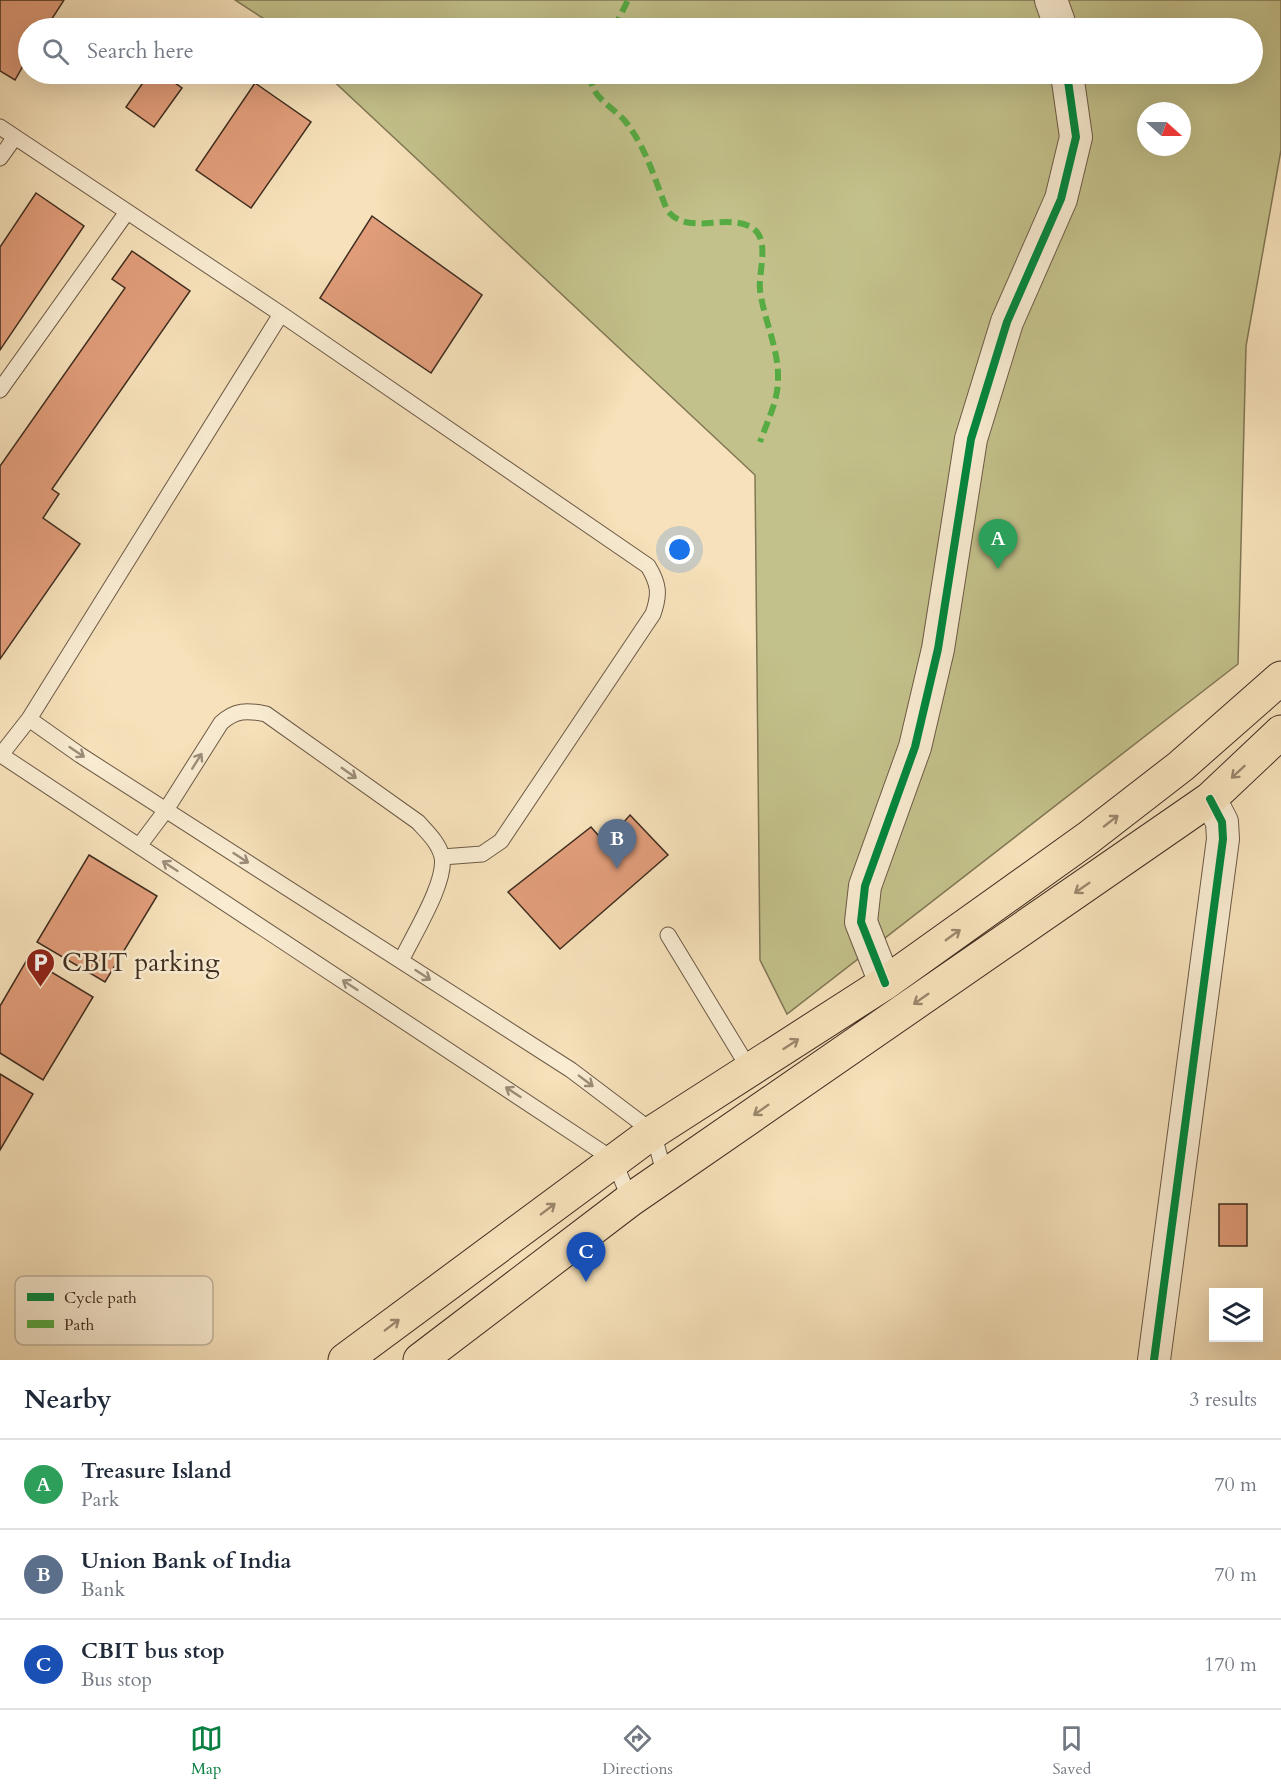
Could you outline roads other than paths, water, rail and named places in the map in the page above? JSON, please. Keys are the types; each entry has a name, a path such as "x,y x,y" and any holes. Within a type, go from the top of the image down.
{"main road":[{"path":"345,1360 653,1132 885,983 1088,838 1181,766 1281,678"},
{"path":"420,1360 630,1200 1210,799 1281,732"}],"street":[{"path":"1051,0 1057,18"},
{"path":"885,983 861,922 865,885 915,747 938,649 971,439 1007,322 1061,199 1076,137 1068,84"},
{"path":"1154,1360 1223,839 1222,822 1210,799"}],"lane":[{"path":"0,127 281,314 648,566 657,582 659,597 653,614 501,841 482,854 442,857"},
{"path":"0,158 15,137"},
{"path":"0,390 127,212"},
{"path":"281,314 29,719 0,755 614,1160 630,1200"},
{"path":"139,846 166,810 221,723 231,714 248,710 266,714 418,822 432,837 442,857 440,879 401,961"},
{"path":"29,719 166,810 571,1070 653,1132 665,1176"},
{"path":"668,935 750,1070"}],"place":[{"name":"Treasure Island","path":"998,569"},
{"name":"Union Bank of India","path":"617,869"},
{"name":"CBIT parking","path":"41,988"},
{"name":"CBIT bus stop","path":"586,1282"}]}
